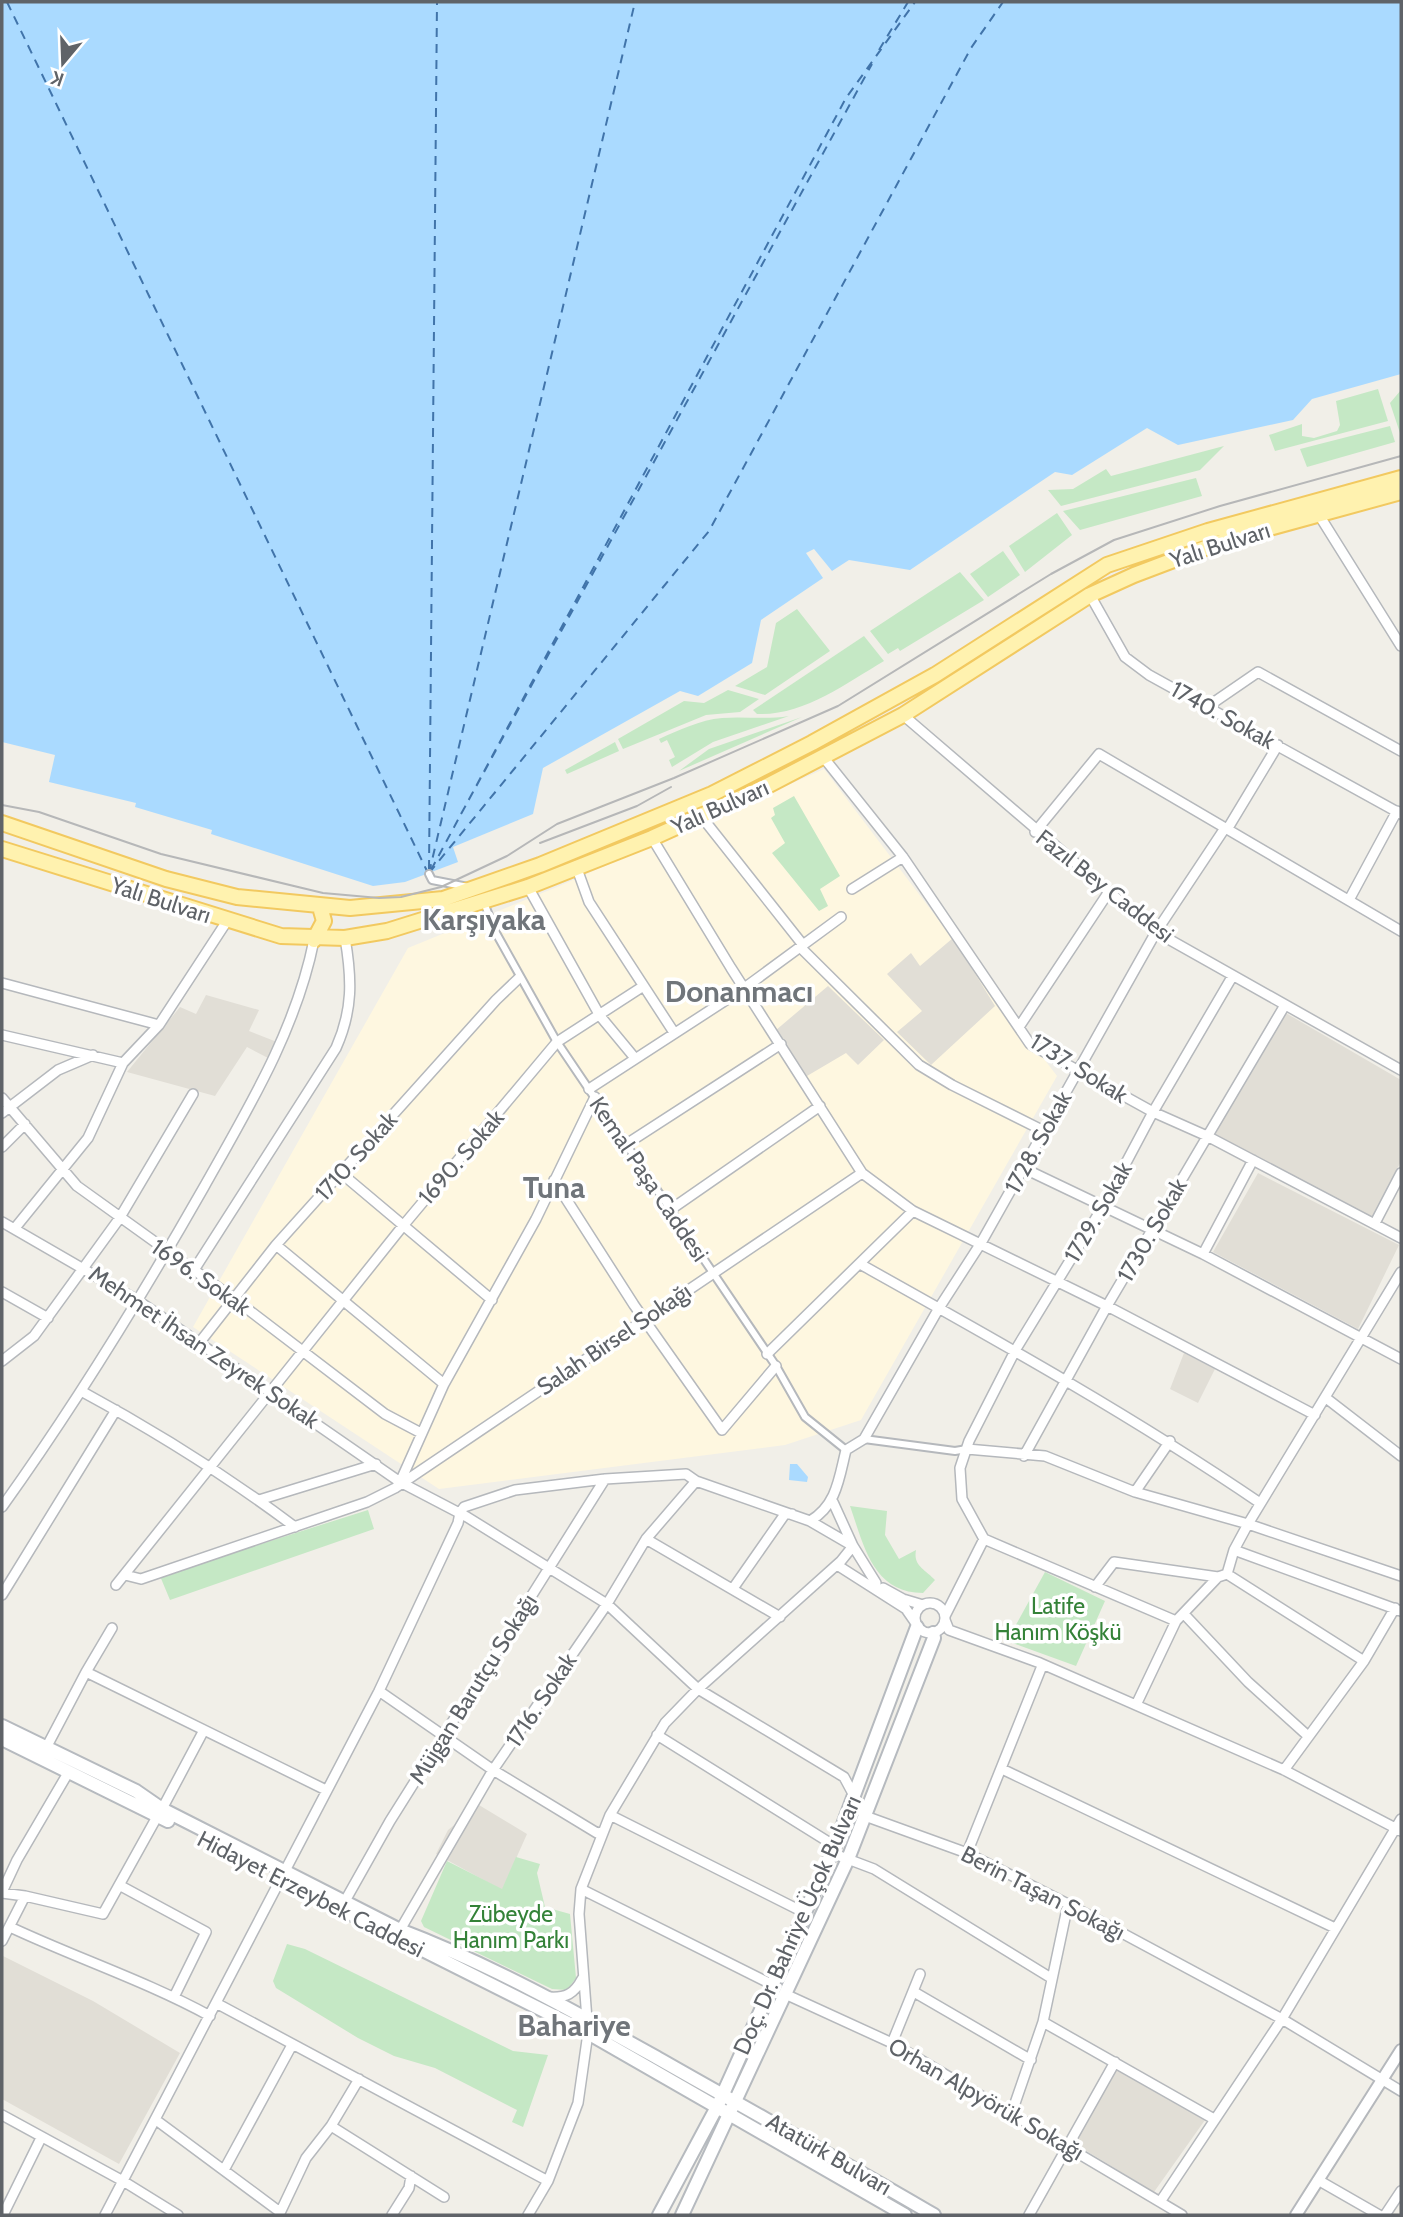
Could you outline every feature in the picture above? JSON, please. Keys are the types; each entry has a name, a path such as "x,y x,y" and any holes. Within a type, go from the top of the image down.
{"main road":[{"name":"Yalı Bulvarı","path":"3,824 203,890 237,897 315,906 411,904 443,899 475,889 712,794 801,749 935,675 1107,565 1208,531 1401,478"},
{"name":"Yalı Bulvarı","path":"2,849 281,936 314,940 387,932 528,887 652,838 824,758 903,715 1090,595 1112,585 1229,539 1401,492"},
{"path":"1107,565 1105,580 1112,585"},
{"name":"1740. Sokak","path":"1080,580 1090,595"},
{"path":"1058,594 1067,610"},
{"path":"314,940 324,921 315,906"},
{"name":"Doç. Dr. Bahriye Üçok Bulvarı","path":"659,2215 720,2100 803,1912 833,1851 916,1624"},
{"name":"Doç. Dr. Bahriye Üçok Bulvarı","path":"682,2215 848,1859 935,1633"},
{"name":"Hidayet Erzeybek Caddesi","path":"2,1726 136,1791 160,1812"},
{"name":"Hidayet Erzeybek Caddesi","path":"2,1739 68,1773 160,1812 284,1875 392,1936 588,2026"},
{"name":"Hidayet Erzeybek Caddesi","path":"284,1875 345,1901 400,1930 439,1944 542,1997 588,2026 733,2107"},
{"name":"Atatürk Bulvarı","path":"733,2107 905,2215"},
{"name":"Atatürk Bulvarı","path":"733,2107 934,2215"}],"street":[{"path":"1319,515 1401,646"},
{"name":"1740. Sokak","path":"1090,595 1125,657 1149,675 1399,813"},
{"path":"1207,707 1258,672 1401,751"},
{"name":"Fazıl Bey Caddesi","path":"903,715 1035,832 1156,932 1401,1070"},
{"name":"1728. Sokak","path":"846,1450 864,1439 939,1308 981,1243 1156,932 1278,745"},
{"path":"1035,832 1099,754 1401,931"},
{"name":"1737. Sokak","path":"824,758 903,857 1030,1044 1153,1112 1207,1136 1401,1238"},
{"path":"1349,900 1399,813"},
{"path":"701,816 801,946 919,1065 952,1085 1044,1131"},
{"path":"652,838 743,989 862,1173 914,1211 1058,1281 1315,1415"},
{"path":"852,889 903,857"},
{"path":"576,866 589,902 673,1031"},
{"path":"429,874 432,880 475,889"},
{"path":"528,887 600,1016 634,1057"},
{"name":"Kemal Paşa Caddesi","path":"475,889 485,902 519,978 557,1042 628,1143 776,1366 805,1417 846,1450"},
{"path":"1019,1027 1108,893"},
{"path":"400,1482 444,1384 537,1219 592,1093 634,1057 743,989 841,917"},
{"path":"15,1228 88,1138 124,1063 159,1025 227,921"},
{"path":"194,1270 342,1034 352,995 345,938"},
{"path":"2,1507 81,1391 167,1252 269,1072 308,971 314,940"},
{"name":"1729. Sokak","path":"984,1539 962,1499 960,1468 967,1449 1016,1349 1102,1208 1153,1112 1232,977"},
{"name":"1710. Sokak","path":"200,1342 276,1245 496,1000 519,978"},
{"path":"2,983 159,1025"},
{"name":"1690. Sokak","path":"116,1584 402,1227 557,1042 642,987"},
{"name":"1730. Sokak","path":"1024,1456 1069,1381 1107,1306 1284,1005"},
{"path":"2,1035 124,1063"},
{"path":"628,1143 781,1044"},
{"path":"5,1110 58,1070 95,1055"},
{"path":"2,1361 34,1336 119,1219 193,1094"},
{"name":"1696. Sokak","path":"2,1098 5,1110 25,1124 77,1186 119,1219 233,1298 385,1414 421,1433"},
{"path":"670,1210 820,1106"},
{"path":"3,1144 25,1124"},
{"path":"1203,1254 1254,1160"},
{"path":"1023,1168 1203,1254 1401,1359"},
{"path":"341,1173 492,1300"},
{"name":"Salah Birsel Sokağı","path":"125,1575 141,1579 367,1502 395,1488 400,1482 862,1173"},
{"path":"1375,1223 1401,1173"},
{"path":"554,1180 644,1318 722,1430 776,1366"},
{"path":"767,1354 914,1211"},
{"name":"Mehmet İhsan Zeyrek Sokak","path":"2,1222 137,1300 400,1482 460,1513 607,1604 698,1689"},
{"path":"276,1245 444,1384"},
{"path":"860,1264 1016,1349 1170,1441 1260,1503"},
{"path":"1136,1705 1180,1617 1222,1575 1260,1503 1401,1272"},
{"path":"2,1292 48,1318"},
{"path":"81,1391 210,1468 295,1527"},
{"path":"1326,1398 1401,1456"},
{"path":"2,1595 116,1410"},
{"path":"864,1439 955,1451 967,1449 1045,1456 1072,1464 1135,1492 1248,1524 1401,1575"},
{"path":"1135,1492 1170,1441"},
{"path":"810,1521 822,1514 833,1502 846,1450"},
{"path":"259,1500 376,1464"},
{"path":"105,2215 379,1691 464,1507 514,1490 605,1479 686,1474 695,1480 810,1521 853,1546"},
{"name":"Müjgan Barutçu Sokağı","path":"345,1901 605,1479"},
{"name":"1716. Sokak","path":"400,1930 493,1770 607,1604 646,1539 695,1480"},
{"path":"833,1502 853,1546 876,1583"},
{"path":"734,1587 785,1514 792,1514"},
{"path":"646,1539 734,1587 780,1617"},
{"path":"935,1633 984,1539 1095,1587 1180,1617 1308,1736"},
{"path":"528,2215 548,2181 578,2103 588,2026 579,1914 581,1889 610,1815 657,1735 698,1689 839,1563 853,1546"},
{"path":"1234,1550 1398,1609 1364,1661 1284,1770"},
{"path":"1095,1587 1114,1562 1222,1575 1364,1661"},
{"path":"839,1563 903,1599 923,1605 937,1605 949,1630 1136,1705 1284,1770 1400,1826 1335,1928 1282,2019 1160,2202"},
{"path":"839,1563 906,1609 924,1632 935,1633 1037,1667 1042,1666"},
{"path":"916,1624 916,1612 923,1605"},
{"path":"46,1748 112,1628"},
{"path":"967,1853 1042,1666"},
{"path":"86,1672 326,1790"},
{"path":"698,1689 844,1777 864,1816"},
{"path":"379,1691 493,1770 597,1833 603,1832"},
{"path":"68,1773 17,1860 2,1893 103,1914 204,1730"},
{"path":"657,1735 833,1851 874,1869 1051,1978"},
{"path":"1002,1769 1335,1928"},
{"path":"610,1815 803,1912"},
{"name":"Berin Taşan Sokağı","path":"864,1816 967,1853 1068,1904 1282,2019 1401,2091"},
{"path":"119,1885 206,1931 174,1997"},
{"path":"581,1889 771,1984"},
{"path":"2,1941 25,1896"},
{"path":"1012,2112 1043,2022 1068,1904"},
{"path":"10,1927 89,1964 174,1997 210,2016"},
{"path":"892,2043 920,1974"},
{"path":"542,1997 567,1996 576,1991 583,1977"},
{"path":"914,1992 1031,2060"},
{"name":"Orhan Alpyörük Sokağı","path":"785,1994 892,2043 1182,2215"},
{"path":"216,2003 548,2181"},
{"path":"1043,2022 1214,2119"},
{"path":"224,2170 292,2045"},
{"path":"1296,2215 1401,2050"},
{"path":"1029,2215 1115,2062"},
{"path":"156,2120 280,2214 306,2158 331,2126 359,2079"},
{"path":"2,2115 123,2181 178,2215"},
{"path":"331,2126 443,2197"},
{"path":"3,2215 41,2138"},
{"path":"392,2215 409,2188 411,2176"},
{"path":"1318,2180 1379,2215"},
{"path":"1385,2215 1401,2191"}],"shaded area":[{"path":"824,769 1057,1076 861,1420 785,1445 439,1489 193,1327 408,948 557,887"},
{"path":"953,938 995,1006 931,1065 897,1032 922,1011 887,974 911,953 920,966"},
{"path":"828,986 884,1040 858,1065 846,1053 807,1076 769,1036"},
{"path":"206,995 259,1010 249,1031 277,1042 268,1058 247,1047 215,1096 127,1072 180,1007 196,1014"},
{"path":"1284,1012 1401,1080 1401,1161 1373,1218 1214,1136"},
{"path":"1258,1173 1399,1245 1358,1329 1213,1252"},
{"path":"1184,1353 1215,1369 1198,1403 1170,1389"},
{"path":"479,1805 527,1834 502,1890 436,1854 448,1830"},
{"path":"3,1956 93,2001 180,2053 119,2164 2,2099"},
{"path":"1117,2069 1205,2120 1154,2192 1075,2144"}],"green space":[{"path":"1378,389 1388,421 1275,451 1269,435 1302,424 1302,436 1314,438 1337,431 1340,425 1336,401"},
{"path":"1401,390 1401,436 1390,403"},
{"path":"1390,426 1395,442 1307,467 1300,449"},
{"path":"1224,446 1200,470 1061,506 1048,490 1073,489 1106,469 1111,476"},
{"path":"1196,478 1202,496 1080,530 1063,511"},
{"path":"1057,513 1072,535 1025,572 1009,546"},
{"path":"1003,551 1020,575 988,597 970,574"},
{"path":"960,572 984,600 900,651 898,648 888,654 870,631"},
{"path":"797,609 830,651 765,695 735,686 767,667 776,623"},
{"path":"864,636 884,661 823,697 791,710 757,714 753,710"},
{"path":"728,690 759,699 740,712 706,715 623,749 618,739 684,701 704,703"},
{"path":"789,716 713,742 672,767 669,760 675,757 667,740 661,743 659,739 714,719"},
{"path":"802,717 679,771 709,749"},
{"path":"615,742 619,751 567,774 565,770"},
{"path":"794,796 840,876 820,889 828,906 819,911 772,853 785,843 771,818 775,815 773,808"},
{"path":"850,1506 887,1511 885,1535 899,1559 916,1550 918,1564 935,1580 923,1593 906,1591 892,1585 882,1576 866,1551"},
{"path":"368,1510 374,1529 170,1600 160,1576"},
{"name":"Latife Hanım Köşkü","path":"1045,1572 1105,1601 1076,1666 1007,1641"},
{"name":"Zübeyde Hanım Parkı","path":"516,1857 540,1864 537,1873 545,1907 570,1914 576,1978 567,1990 552,1989 424,1927 421,1921 447,1861 502,1889"},
{"path":"287,1944 305,1949 513,2051 548,2055 523,2127 512,2122 517,2110 435,2068 394,2056 358,2038 276,1988 273,1981"}],"water":[{"path":"2,2 1401,2 1401,374 1312,399 1293,420 1178,445 1147,428 1072,475 1055,472 910,570 849,560 832,571 814,549 806,553 823,578 761,620 752,663 698,696 680,691 543,768 533,814 453,847 458,862 405,882 373,886 211,834 212,830 135,807 136,803 49,782 55,755 2,742"},
{"path":"790,1464 797,1464 808,1477 807,1482 789,1480"}],"ferry route":[{"path":"7,2 427,871"},
{"path":"429,869 437,2"},
{"path":"429,873 635,2"},
{"path":"879,50 908,2"},
{"path":"431,870 846,98 915,2"},
{"path":"429,873 709,531 971,48 1003,2"},
{"path":"461,814 872,64"}],"tram line":[{"path":"2,805 39,812 161,854 323,893 379,898 401,897 441,887 507,856 557,824 674,778 838,706 1051,574 1114,540 1220,506 1401,456"},
{"path":"540,843 637,806 671,787"}],"district":[{"name":"Karşıyaka","path":"484,920"},
{"name":"Donanmacı","path":"739,992"},
{"name":"Tuna","path":"554,1188"},
{"name":"Bahariye","path":"574,2026"}]}
